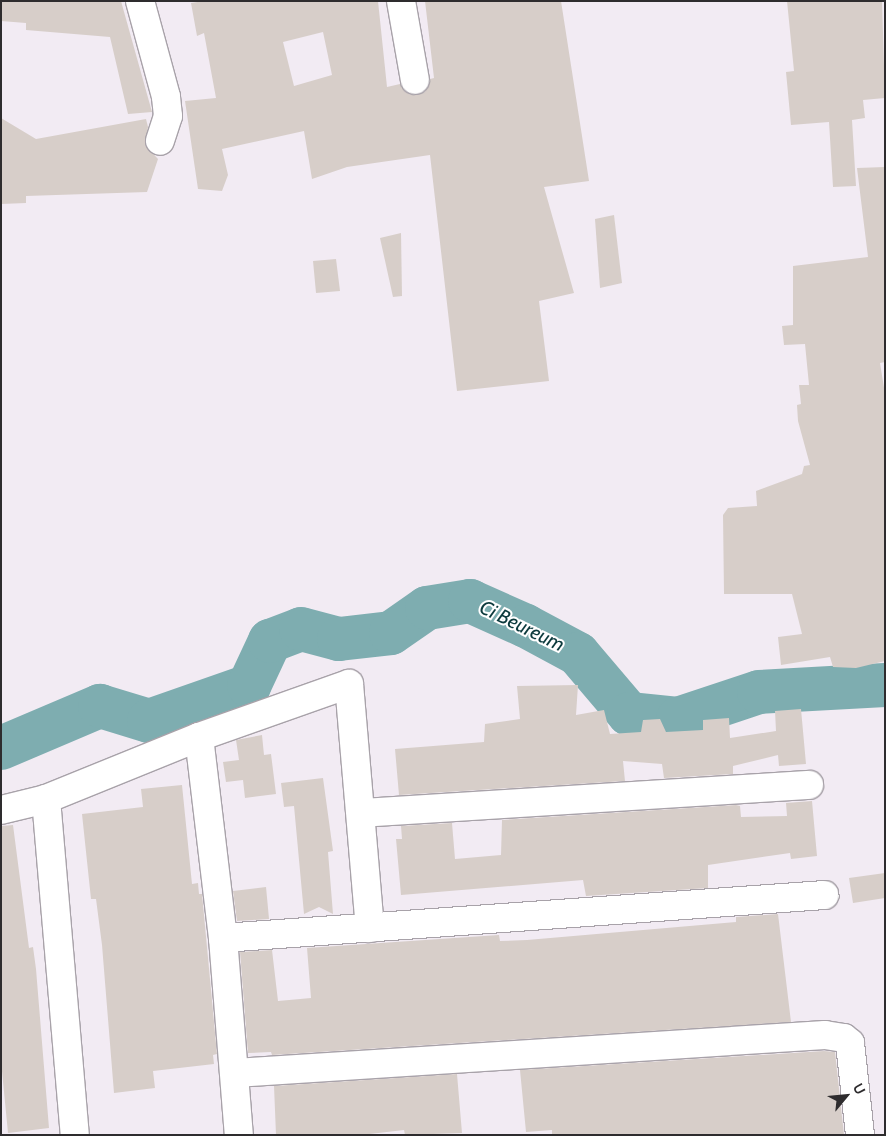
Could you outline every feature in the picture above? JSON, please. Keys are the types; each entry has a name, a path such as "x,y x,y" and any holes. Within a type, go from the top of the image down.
{"street":[{"path":"140,1 166,97 168,116 160,141"},
{"path":"402,1 415,80"},
{"path":"1,810 46,799 200,737 349,684 370,928"},
{"path":"200,737 223,938 239,1135"},
{"path":"361,813 809,785"},
{"path":"46,799 75,1135"},
{"path":"223,938 824,894"},
{"path":"235,1073 825,1035 844,1038 850,1043 860,1135"}],"building":[{"path":"1,1 121,1 152,112 128,114 110,37 26,30 26,23 1,21"},
{"path":"204,1 378,1 387,87 400,84 409,94 417,95 425,92 430,79 434,78 425,1 561,1 589,181 544,187 574,293 539,301 549,381 457,391 430,155 347,167 312,179 304,131 222,149 228,175 222,191 198,189 185,101 216,98 204,33 197,36 191,3","holes":["323,32 332,75 294,86 283,42"]},
{"path":"787,1 882,1 885,98 863,100 865,118 852,120 856,186 833,187 829,122 791,125 786,72 794,71"},
{"path":"1,118 36,139 146,119 148,127 145,145 158,159 147,192 26,196 26,203 1,204"},
{"path":"885,167 885,362 880,363 885,394 885,661 856,668 833,667 830,657 781,665 778,637 802,634 792,594 724,594 723,515 728,508 757,506 756,491 802,474 804,466 810,465 798,421 797,405 801,404 799,385 809,385 805,344 784,345 782,326 793,325 793,266 868,257 857,168"},
{"path":"614,215 622,283 600,288 595,219"},
{"path":"401,233 402,296 393,297 380,238"},
{"path":"336,259 340,291 316,293 313,261"},
{"path":"578,685 576,715 604,710 610,734 641,732 643,720 660,719 666,732 703,730 703,720 729,718 730,738 776,731 775,711 801,709 806,764 779,766 778,755 733,766 733,774 664,778 662,764 623,761 625,781 399,795 395,749 484,742 485,724 520,719 517,686"},
{"path":"262,735 264,755 271,754 276,794 245,798 243,780 226,782 223,762 239,760 236,740"},
{"path":"323,778 333,851 328,852 333,914 319,907 304,914 294,806 284,807 281,783"},
{"path":"182,785 192,884 198,883 199,894 202,894 217,1054 213,1055 214,1064 153,1071 155,1088 114,1093 102,945 96,899 91,899 82,814 143,807 141,789"},
{"path":"812,801 817,856 791,859 790,853 708,865 708,888 586,896 583,880 401,895 396,839 402,839 401,826 452,823 455,859 501,855 502,820 736,805 740,806 741,817 787,816 786,803"},
{"path":"13,825 29,948 33,947 36,969 49,1128 8,1133 1,1061 1,826"},
{"path":"885,873 885,898 853,903 849,878"},
{"path":"266,887 269,919 237,921 233,891"},
{"path":"778,914 791,1022 272,1055 271,1052 248,1053 240,952 272,950 278,1001 311,998 307,948 499,935 500,941 527,940 736,922 736,917"},
{"path":"824,1051 835,1052 844,1135 552,1135 552,1130 526,1132 520,1070"},
{"path":"457,1074 462,1133 405,1135 404,1130 361,1135 276,1135 274,1086"}],"waterway":[{"name":"Ci Beureum","path":"1,748 100,706 149,721 249,686 270,641 301,629 339,639 391,633 427,608 470,601 526,626 578,654 629,714 678,719 759,692 885,685"}]}
